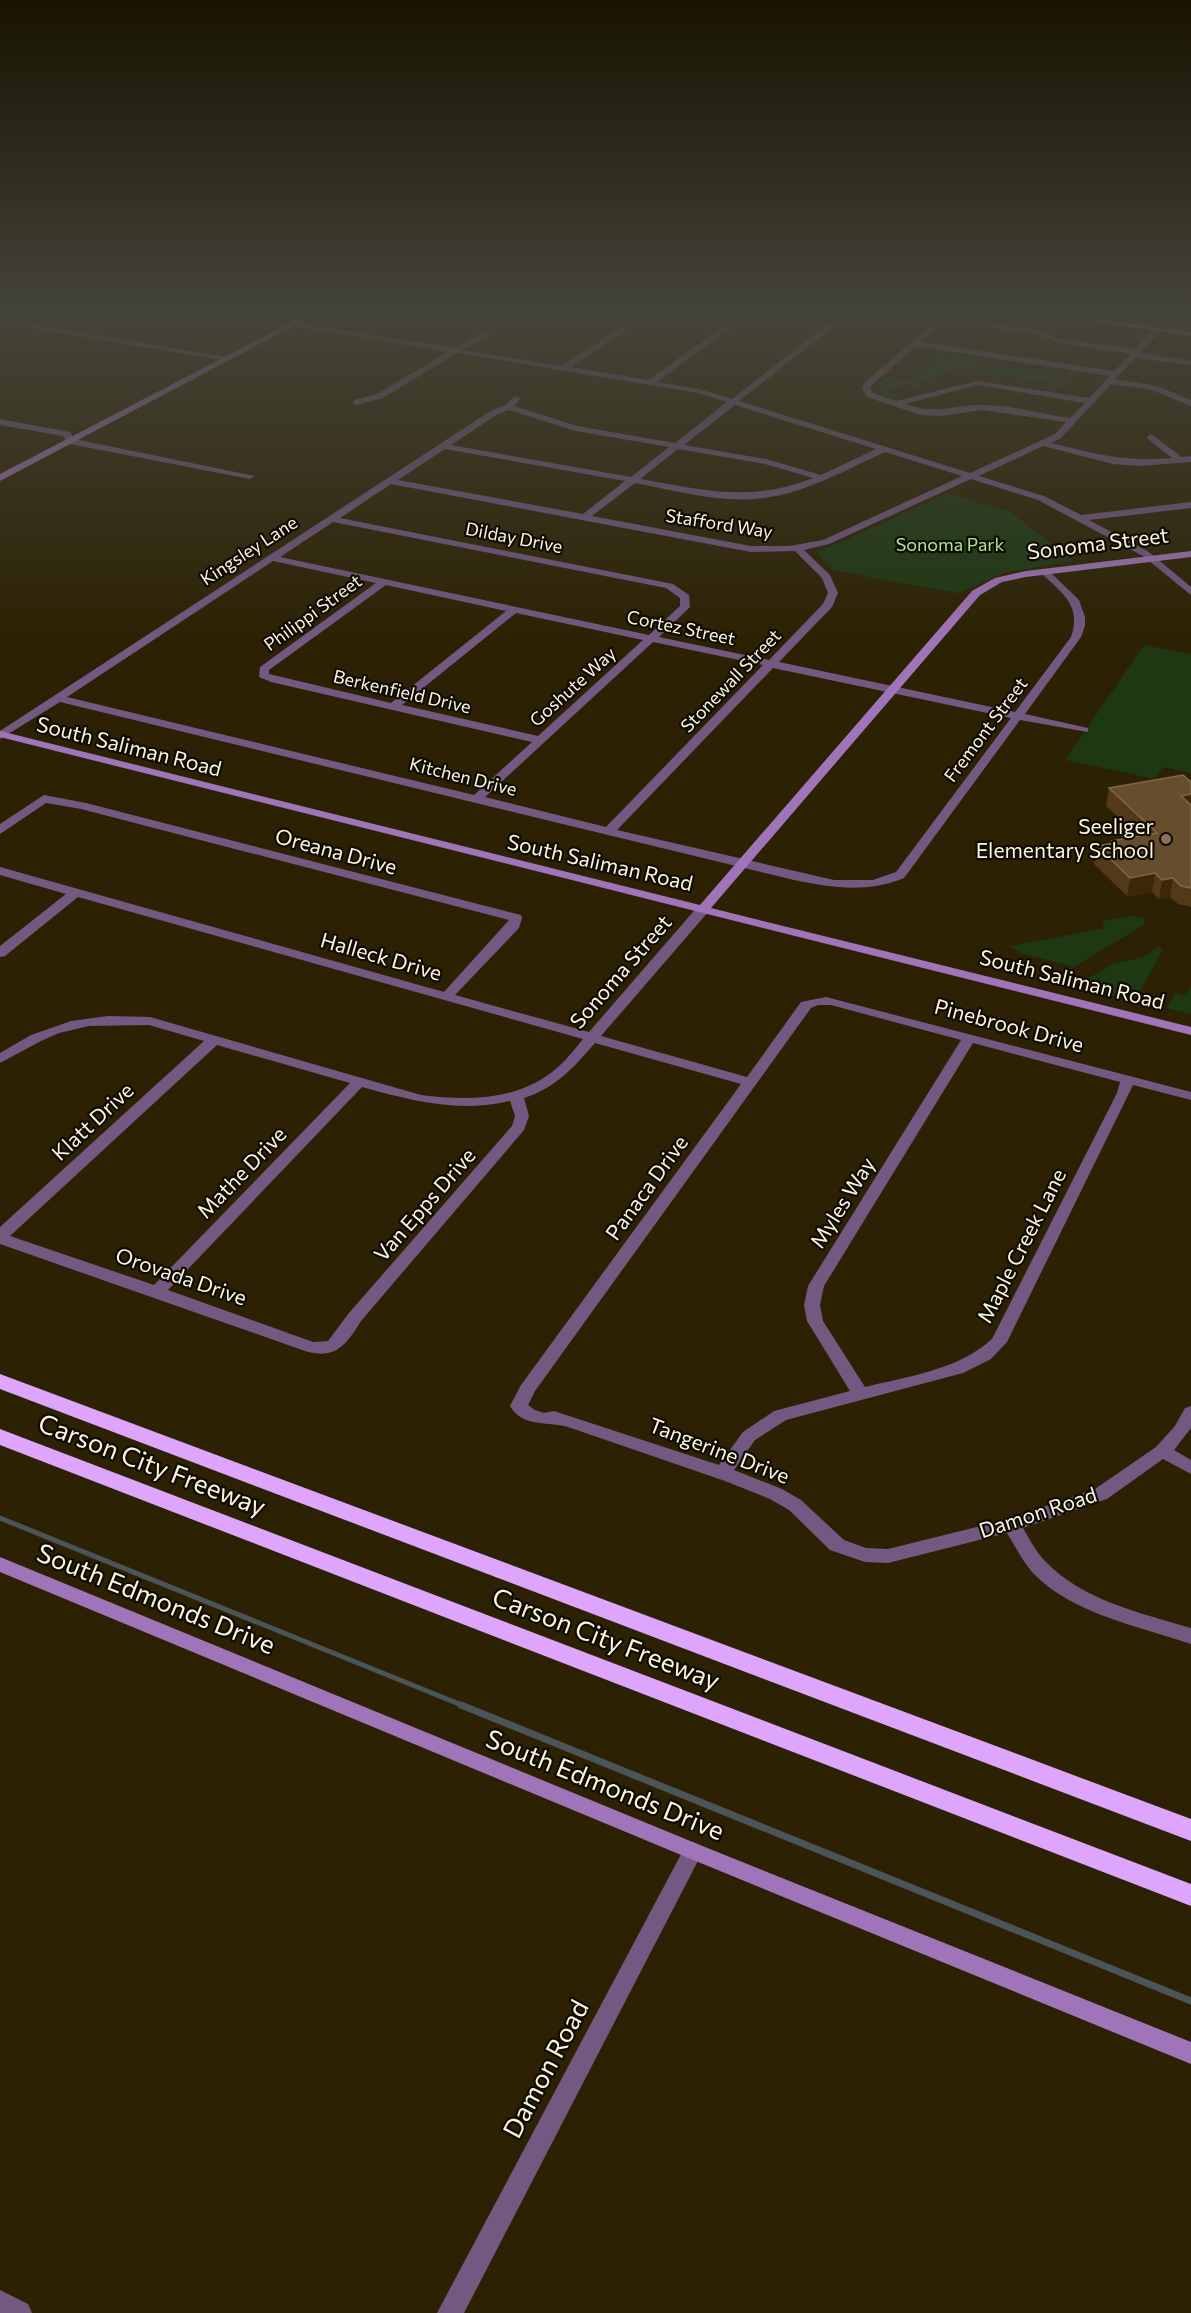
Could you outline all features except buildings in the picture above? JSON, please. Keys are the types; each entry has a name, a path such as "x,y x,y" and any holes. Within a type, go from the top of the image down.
{"highway":[{"name":"Carson City Freeway","path":"0,1381 1191,1830"},
{"name":"Carson City Freeway","path":"0,1437 1191,1895"}],"street":[{"path":"15,425 68,435 70,441"},
{"path":"0,478 101,425"},
{"name":"Kingsley Lane","path":"1,735 476,425"},
{"path":"566,425 766,462 819,477"},
{"path":"584,518 703,425"},
{"path":"807,425 1041,498 1152,559 1191,592"},
{"name":"Stafford Way","path":"390,481 751,549 798,549 826,542 971,476 1058,436 1069,425"},
{"path":"1150,437 1180,460"},
{"path":"70,441 250,476"},
{"path":"1042,443 1113,462 1191,459"},
{"path":"444,446 716,495 743,497 778,493 884,449"},
{"path":"1081,518 1191,505"},
{"name":"Dilday Drive","path":"332,519 669,586 685,597"},
{"name":"Stonewall Street","path":"609,831 828,604 833,593 826,577 798,549"},
{"name":"Sonoma Street","path":"0,1059 52,1031 71,1024 113,1019 150,1021 420,1100 453,1103 488,1101 516,1095 547,1083 565,1069 593,1038 976,593 999,580 1044,571 1191,554"},
{"name":"Cortez Street","path":"271,558 1084,730"},
{"name":"Fremont Street","path":"860,887 881,883 900,875 1076,637 1082,626 1079,608 1070,595 1044,571"},
{"name":"Philippi Street","path":"262,671 384,582"},
{"name":"Goshute Way","path":"476,798 685,607 685,597"},
{"path":"393,707 515,609"},
{"name":"Berkenfield Drive","path":"262,671 263,675 271,679 539,740"},
{"name":"Kitchen Drive","path":"58,698 742,863 840,886 860,887"},
{"name":"South Saliman Road","path":"1,735 1191,1030"},
{"name":"Oreana Drive","path":"0,830 44,799 93,809 516,918 514,925 446,997"},
{"name":"Halleck Drive","path":"0,871 750,1082"},
{"path":"0,953 75,893"},
{"name":"Pinebrook Drive","path":"816,1000 825,999 1191,1096"},
{"name":"Panaca Drive","path":"519,1406 527,1389 806,1005 816,1000"},
{"name":"Myles Way","path":"861,1394 815,1321 812,1305 816,1286 969,1038"},
{"name":"Klatt Drive","path":"0,1237 215,1039"},
{"name":"Maple Creek Lane","path":"723,1473 749,1436 780,1415 957,1369 985,1355 999,1342 1124,1093 1128,1079"},
{"name":"Mathe Drive","path":"156,1293 359,1082"},
{"name":"Van Epps Drive","path":"344,1337 355,1317 519,1127 522,1116 516,1095"},
{"name":"Orovada Drive","path":"0,1237 287,1337 310,1348 328,1349 344,1337"},
{"name":"Tangerine Drive","path":"519,1406 529,1415 544,1419 554,1417 574,1423 723,1473 776,1494 795,1505 837,1545 854,1553 888,1556 927,1546"},
{"name":"Damon Road","path":"927,1546 1011,1525 1101,1494 1161,1451 1181,1430 1191,1412"},
{"path":"1161,1451 1191,1468"},
{"path":"1011,1525 1039,1566 1054,1581 1086,1600 1191,1636"},
{"name":"South Edmonds Drive","path":"0,1564 1191,2054"},
{"name":"Damon Road","path":"450,2313 693,1851"},
{"path":"0,2303 19,2313"}],"green space":[{"name":"Sonoma Park","path":"951,494 1010,512 1074,561 1003,573 959,593 832,570 816,551 833,546 944,495"},
{"path":"1144,645 1191,654 1191,773 1163,767 1155,779 1065,760"},
{"path":"1131,916 1143,918 1145,924 1074,967 1020,953 1011,946 1105,928 1102,921"},
{"path":"1158,947 1163,950 1137,996 1110,996 1087,984 1089,978 1113,964 1143,957"},
{"path":"1191,986 1191,1014 1167,1008 1175,993 1186,996"}],"waterway":[{"path":"0,1518 464,1706"},
{"path":"461,1705 1191,2001"}],"place":[{"name":"Seeliger Elementary School","path":"1166,839"}]}
